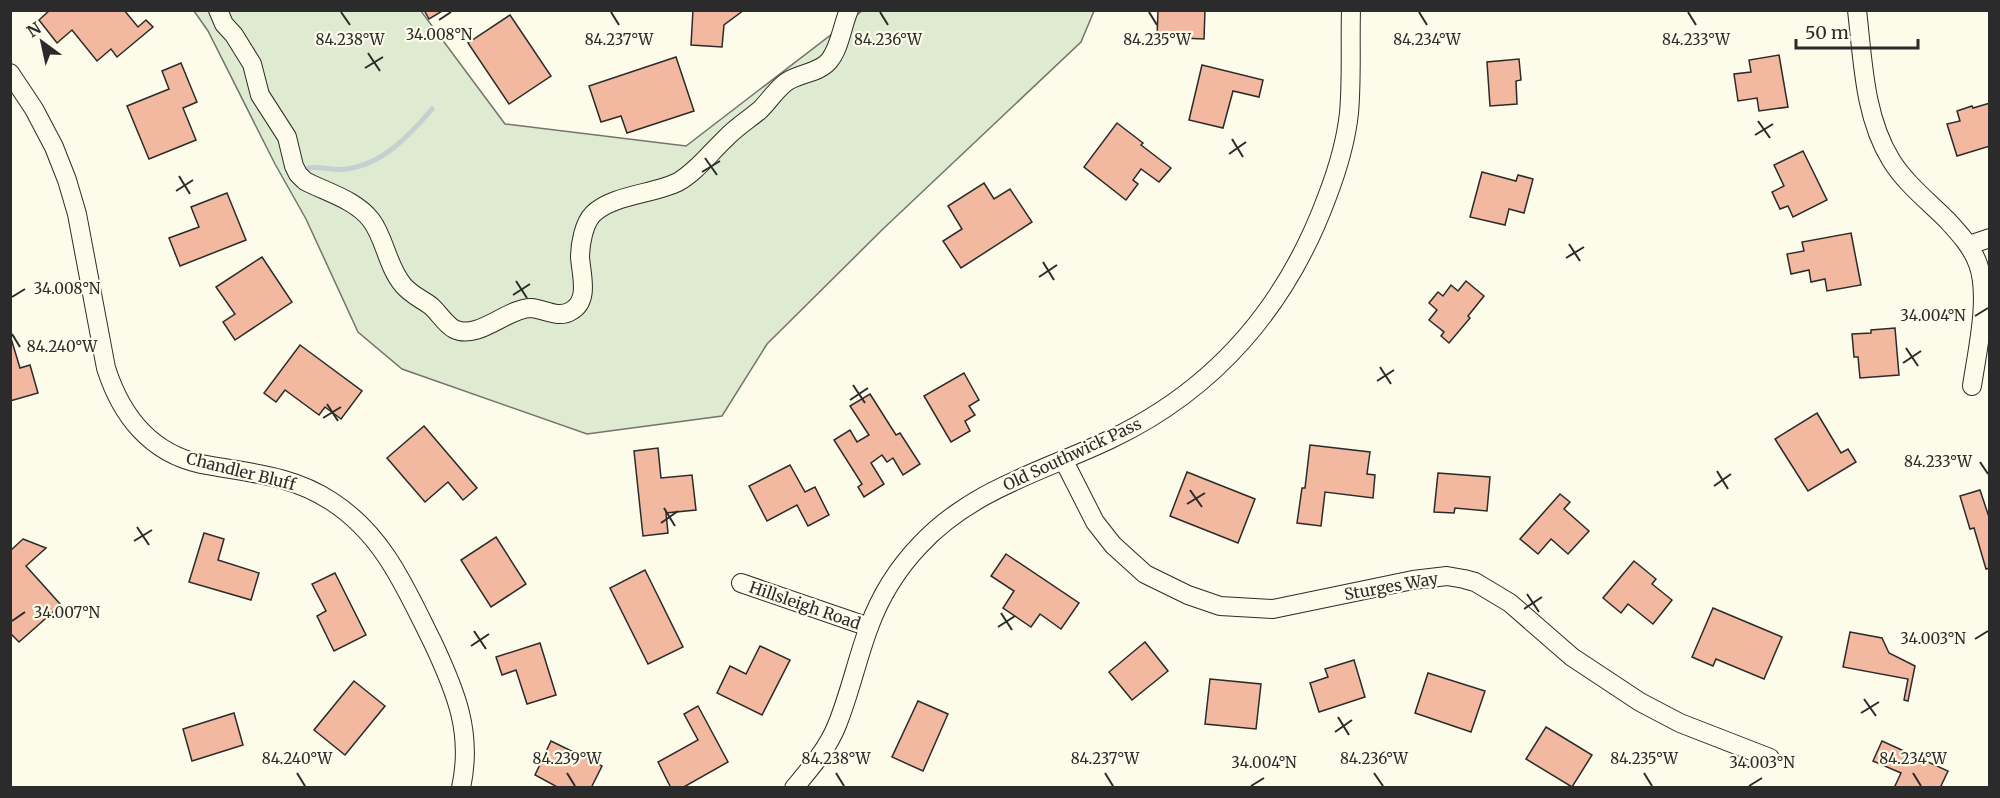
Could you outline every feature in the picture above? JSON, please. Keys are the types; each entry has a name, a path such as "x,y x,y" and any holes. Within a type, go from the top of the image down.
{"street":[{"path":"218,10 224,24 234,35 252,64 260,95 287,137 298,174 305,181 358,207 372,221 390,264 406,289 431,306 455,329 468,331 492,324 521,309 533,308 560,314 569,313 576,308 582,292 581,242 592,215 604,206 662,188 686,176 789,80 829,61 849,10"},
{"name":"Old Southwick Pass","path":"794,788 819,757 837,726 869,627 881,600 899,571 919,546 959,510 991,491 1064,461 1152,417 1223,362 1247,338 1274,303 1296,268 1316,228 1336,172 1348,114 1351,10"},
{"path":"1857,10 1868,100 1881,141 1905,178 1969,245 1978,264 1983,285 1980,339 1972,386"},
{"name":"Chandler Bluff","path":"10,73 54,147 67,180 77,214 106,368 114,393 123,408 136,426 166,450 198,463 268,475 307,487 350,514 383,548 400,577 449,676 462,714 466,750 461,788"},
{"path":"1969,245 1989,238"},
{"name":"Sturges Way","path":"1064,461 1095,522 1113,545 1145,574 1188,595 1220,606 1273,609 1413,580 1447,576 1475,582 1510,603 1572,657 1640,702 1680,723 1770,758"},
{"name":"Hillsleigh Road","path":"741,583 869,627"}],"green space":[{"path":"194,11 421,11 505,124 686,146 862,11 1094,11 1081,42 884,228 767,344 722,416 587,434 402,369 358,332 306,219 275,164 208,31"}],"building":[{"path":"50,10 124,10 138,27 146,20 153,27 117,57 111,49 97,61 72,30 57,43 39,20"},
{"path":"424,10 444,10 429,19"},
{"path":"693,10 744,10 724,25 722,47 691,45"},
{"path":"1158,10 1205,10 1204,39 1157,37"},
{"path":"510,15 551,76 509,104 468,43"},
{"path":"1779,55 1788,107 1759,111 1757,98 1738,101 1734,74 1751,72 1749,60"},
{"path":"676,57 694,111 627,133 621,116 601,122 589,86"},
{"path":"1519,59 1521,80 1516,81 1517,104 1490,106 1487,62"},
{"path":"181,63 197,102 183,108 196,140 149,159 127,106 169,89 162,71"},
{"path":"1202,65 1263,80 1259,97 1233,91 1223,128 1189,120"},
{"path":"1990,103 1990,146 1957,156 1947,124 1960,121 1957,111"},
{"path":"1117,123 1171,168 1159,182 1141,169 1133,180 1138,184 1126,200 1084,167"},
{"path":"1803,151 1827,200 1793,217 1788,206 1780,209 1772,192 1784,186 1774,165"},
{"path":"1482,172 1516,181 1518,175 1533,179 1524,213 1509,209 1505,225 1470,217"},
{"path":"984,183 994,199 1010,189 1032,222 961,268 943,241 962,229 948,206"},
{"path":"227,193 246,240 180,266 169,238 199,227 191,207"},
{"path":"1851,233 1861,285 1827,291 1825,279 1811,282 1809,270 1791,274 1787,254 1804,251 1802,242"},
{"path":"262,257 292,302 235,340 223,322 235,314 216,287"},
{"path":"1466,281 1484,296 1468,316 1470,318 1449,343 1441,336 1444,332 1429,320 1437,310 1429,303 1438,292 1443,296 1451,285 1458,291"},
{"path":"1895,328 1899,375 1860,378 1858,357 1854,357 1852,334"},
{"path":"10,335 20,368 30,365 38,393 10,401"},
{"path":"300,345 362,391 341,419 325,407 319,415 285,390 276,402 264,393"},
{"path":"964,373 979,400 969,406 975,415 965,421 970,431 951,442 924,396"},
{"path":"870,394 896,435 900,433 920,464 903,475 893,458 887,462 882,455 871,463 884,484 864,497 858,487 862,484 834,440 850,430 857,442 869,435 850,406"},
{"path":"1817,413 1841,453 1848,449 1856,462 1808,491 1775,439"},
{"path":"424,426 477,488 463,500 448,482 425,502 387,458"},
{"path":"1310,445 1370,452 1367,474 1375,475 1373,498 1325,492 1321,526 1297,523 1302,488 1305,488"},
{"path":"658,448 661,478 692,475 696,510 666,513 668,533 643,536 634,451"},
{"path":"790,465 805,492 815,487 829,515 808,526 797,505 767,521 749,486"},
{"path":"1187,472 1255,499 1238,543 1170,516"},
{"path":"1438,473 1490,477 1487,511 1455,508 1454,513 1434,512"},
{"path":"1980,490 1990,520 1990,568 1986,569 1974,528 1970,529 1960,496"},
{"path":"1560,494 1570,502 1564,509 1589,531 1568,554 1551,539 1538,554 1520,539"},
{"path":"204,533 224,539 218,560 259,573 251,600 189,582"},
{"path":"496,537 526,584 491,607 461,560"},
{"path":"23,539 46,548 26,566 61,605 19,642 10,633 10,551"},
{"path":"1006,554 1079,603 1061,629 1040,614 1031,627 1003,608 1014,591 991,576"},
{"path":"1634,561 1656,579 1652,584 1672,600 1653,624 1628,604 1621,613 1603,598"},
{"path":"645,570 683,647 648,664 610,588"},
{"path":"335,573 366,635 334,651 317,616 326,611 312,584"},
{"path":"1713,608 1782,637 1764,679 1716,659 1713,666 1692,657"},
{"path":"1850,632 1882,638 1889,653 1915,666 1908,701 1904,700 1908,679 1843,667"},
{"path":"1145,642 1168,671 1132,700 1109,672"},
{"path":"540,643 556,695 527,704 516,670 502,675 496,657"},
{"path":"760,646 790,660 762,715 717,693 730,666 746,674"},
{"path":"1354,660 1365,697 1319,712 1310,683 1328,677 1325,669"},
{"path":"1428,673 1485,691 1471,732 1415,713"},
{"path":"1210,679 1261,684 1256,729 1205,724"},
{"path":"354,681 385,706 345,755 314,730"},
{"path":"918,701 948,714 923,771 892,757"},
{"path":"698,706 728,762 682,788 671,788 658,762 698,740 684,714"},
{"path":"234,713 243,745 192,761 183,729"},
{"path":"1546,727 1592,755 1572,787 1526,759"},
{"path":"551,741 602,766 591,788 559,788 535,775"},
{"path":"1882,741 1948,771 1940,788 1894,788 1901,773 1873,761"}],"waterway":[{"path":"308,168 346,169 372,162 405,138 432,109"}]}
